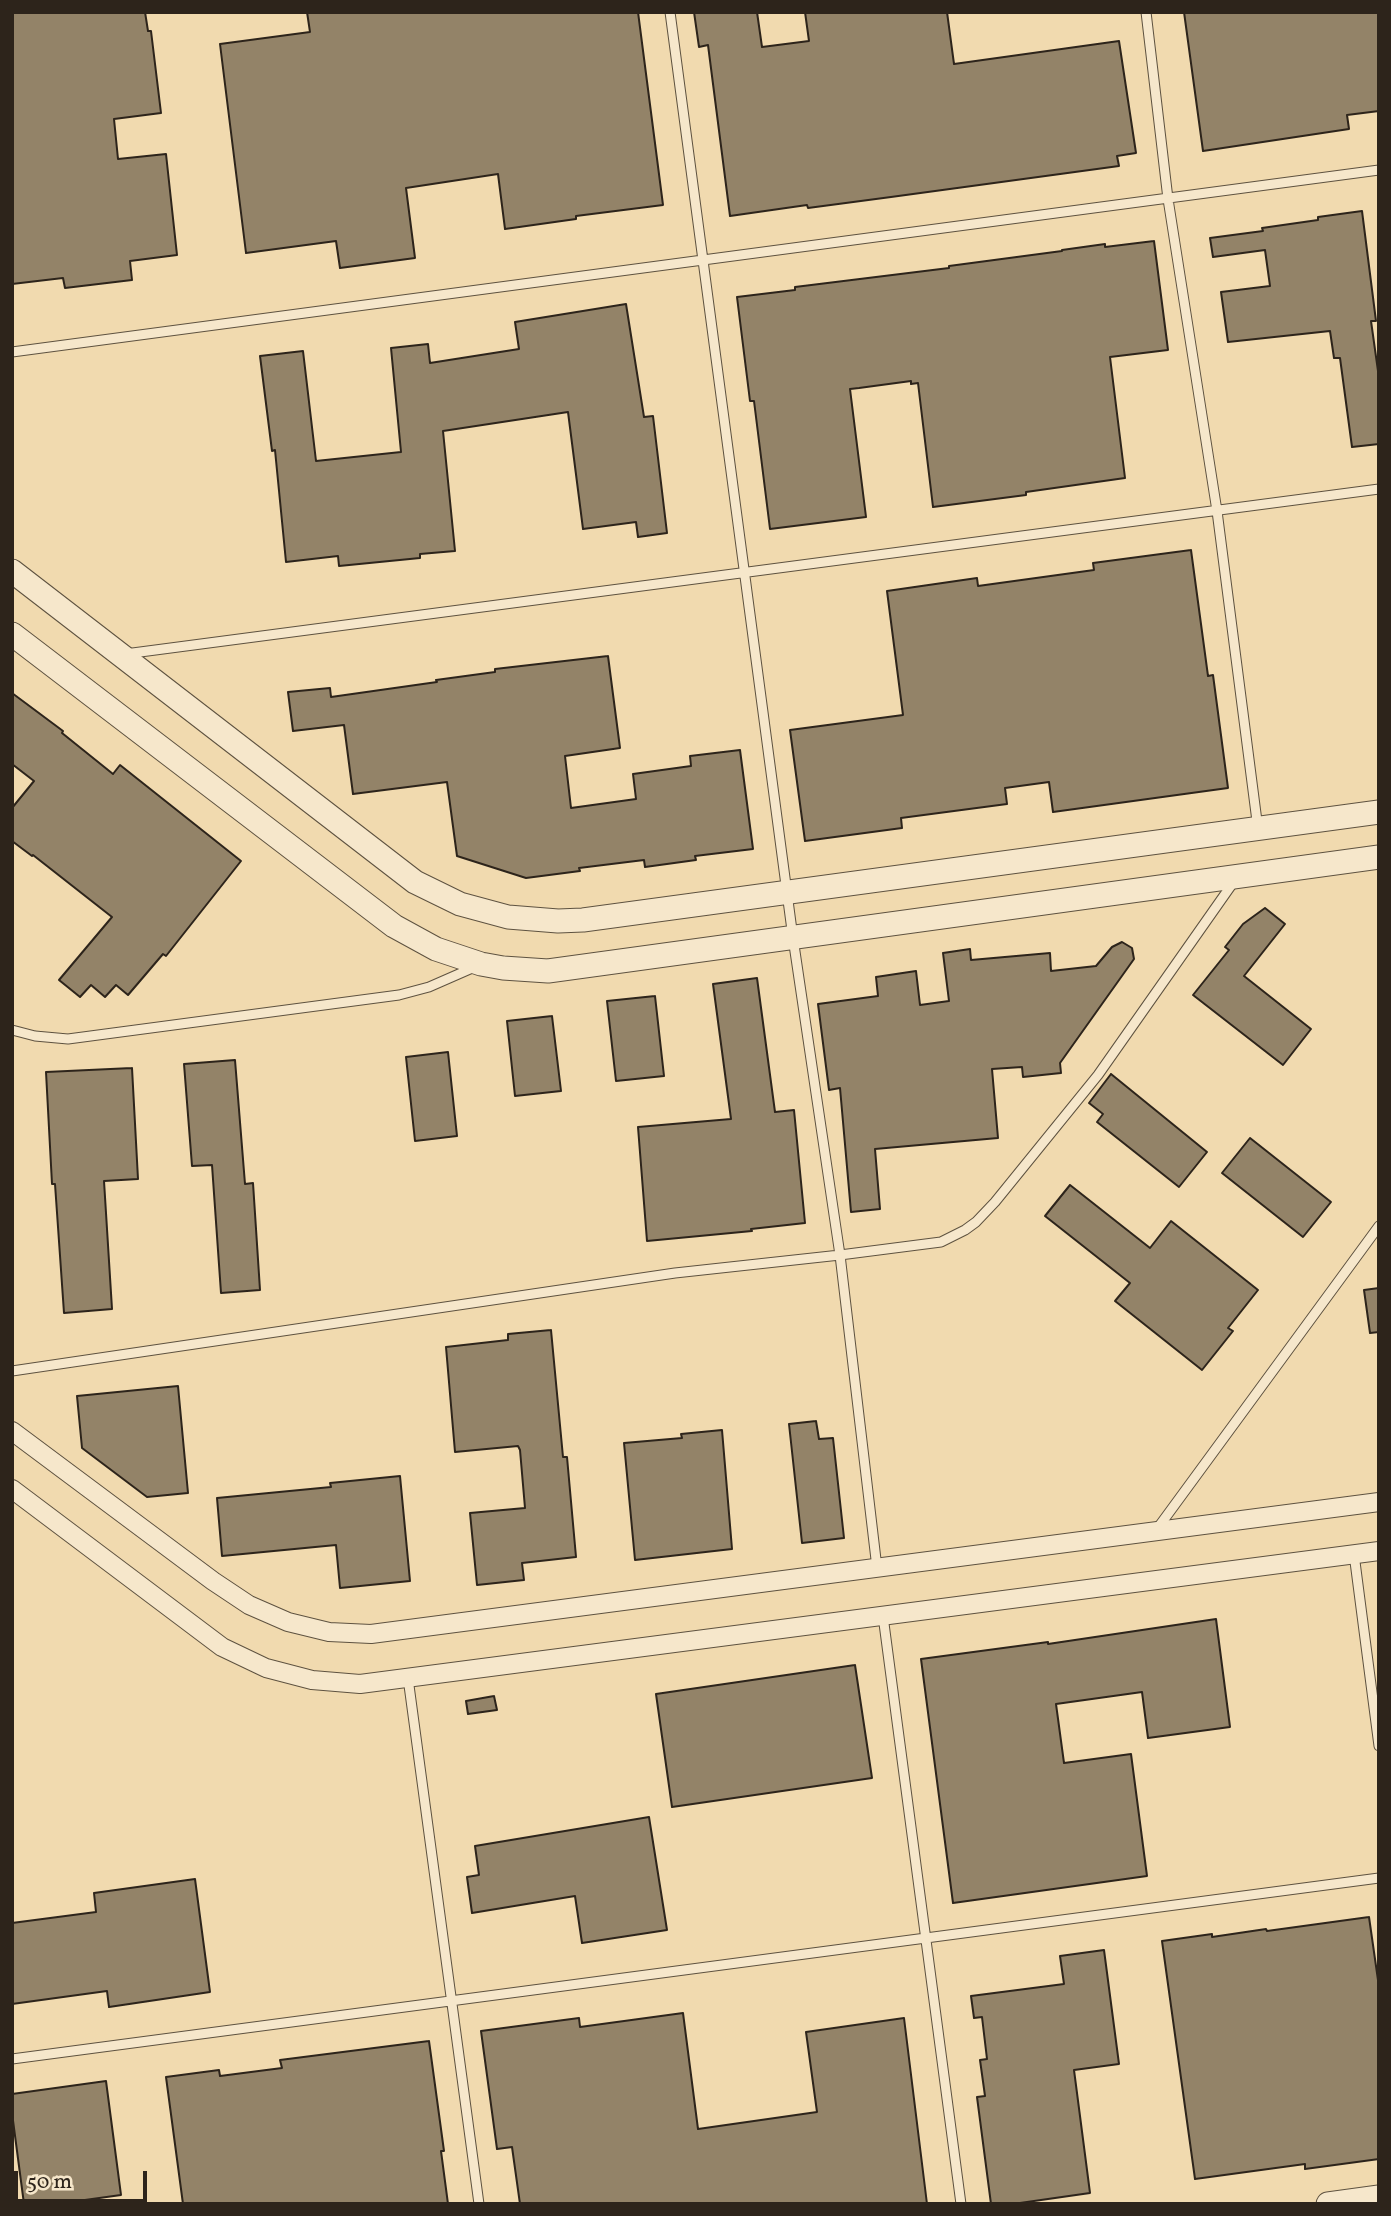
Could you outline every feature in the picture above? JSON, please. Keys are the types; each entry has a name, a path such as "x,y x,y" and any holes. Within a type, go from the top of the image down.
{"street":[{"path":"12,572 415,882 460,904 508,917 583,920 1379,812"},
{"path":"12,634 394,926 436,949 481,964 525,971 548,971 1379,857"},
{"path":"12,1431 248,1605 288,1622 329,1632 372,1634 1379,1502"},
{"path":"12,1489 222,1647 266,1668 312,1680 360,1684 1379,1551"},
{"path":"1328,2204 1379,2197"}],"lane":[{"path":"670,12 793,939 840,1255 877,1568"},
{"path":"1146,12 1168,199 1217,511 1258,829"},
{"path":"12,352 1379,170"},
{"path":"120,654 1379,489"},
{"path":"12,1371 675,1273 941,1242 976,1222 1098,1074 1238,876"},
{"path":"12,1030 35,1036 68,1039 385,996 429,987 481,964"},
{"path":"1155,1531 1379,1226"},
{"path":"1354,1554 1379,1746"},
{"path":"883,1616 961,2204"},
{"path":"408,1678 479,2204"},
{"path":"12,2059 1379,1878"}],"building":[{"path":"12,12 145,12 148,31 151,31 161,113 114,119 118,159 166,154 177,255 130,261 132,280 65,288 63,278 12,284"},
{"path":"307,12 638,12 663,205 576,216 576,219 505,229 498,174 406,188 415,258 340,268 336,241 246,253 220,44 310,32"},
{"path":"694,12 757,12 762,47 809,41 805,12 947,12 954,64 1119,41 1136,153 1117,156 1119,166 730,216 708,45 699,47"},
{"path":"1184,12 1379,12 1379,111 1347,115 1349,129 1203,151"},
{"path":"1362,211 1376,321 1371,321 1379,378 1379,444 1352,447 1340,358 1334,358 1330,331 1228,342 1221,292 1270,286 1265,250 1213,257 1210,238 1263,231 1262,228"},
{"path":"1154,241 1168,350 1110,357 1125,478 933,507 918,383 911,384 911,381 850,389 866,517 770,529 754,401 750,401 737,297 1105,244 1105,247"},
{"path":"626,304 644,417 653,416 667,533 638,537 636,522 583,529 568,412 443,431 455,551 420,554 420,558 339,566 338,556 286,562 275,450 272,451 260,356 303,351 316,461 401,452 391,348 428,344 430,363 519,349 515,322"},
{"path":"1191,550 1208,676 1213,675 1228,788 1053,812 1049,782 1005,788 1007,804 901,818 902,828 805,841 790,730 903,715 887,591 977,578 978,586 1094,570 1093,563"},
{"path":"608,656 620,748 565,756 571,808 636,799 633,774 691,766 690,756 740,750 753,849 695,856 696,860 645,867 644,860 526,878 457,856 447,782 353,794 344,725 293,731 288,692 330,688 331,697 437,682 436,680 495,672 495,669"},
{"path":"12,693 63,731 62,733 113,774 120,765 241,861 166,956 163,954 128,995 116,985 105,997 91,985 80,997 59,980 112,917 12,841 12,808 34,781 12,764"},
{"path":"1265,908 1285,924 1244,976 1311,1029 1283,1065 1193,995 1229,950 1225,947 1243,924"},
{"path":"1122,942 1132,948 1134,959 1060,1063 1061,1073 1023,1077 1022,1067 992,1069 998,1138 875,1149 880,1209 851,1212 840,1088 829,1090 818,1004 878,996 876,977 916,971 920,1005 949,1001 943,953 970,949 971,960 1050,953 1051,971 1096,966 1112,947"},
{"path":"757,978 775,1112 794,1110 805,1223 647,1241 638,1127 731,1119 713,984"},
{"path":"655,996 664,1076 616,1081 607,1001"},
{"path":"552,1016 561,1091 515,1096 507,1021"},
{"path":"448,1052 457,1136 415,1141 406,1057"},
{"path":"235,1060 245,1184 253,1183 260,1290 221,1293 212,1165 192,1166 184,1064"},
{"path":"132,1068 138,1179 104,1181 112,1309 64,1313 55,1184 52,1184 46,1072"},
{"path":"1111,1074 1207,1152 1179,1187 1097,1122 1103,1114 1089,1103"},
{"path":"1250,1138 1331,1202 1303,1237 1222,1173"},
{"path":"1070,1185 1150,1248 1171,1221 1258,1290 1228,1328 1233,1331 1202,1370 1115,1301 1130,1283 1045,1216"},
{"path":"1379,1288 1379,1332 1370,1333 1364,1290"},
{"path":"551,1330 576,1557 522,1563 524,1580 477,1585 470,1513 525,1508 520,1450 518,1446 455,1452 446,1347 508,1340 508,1334"},
{"path":"178,1386 188,1493 147,1497 82,1448 77,1396"},
{"path":"816,1421 819,1439 833,1438 844,1538 802,1543 789,1424"},
{"path":"722,1430 732,1549 635,1560 624,1443 682,1438 681,1434"},
{"path":"400,1476 410,1581 340,1588 336,1545 222,1556 217,1498 331,1487 330,1483"},
{"path":"1216,1619 1230,1727 1148,1738 1142,1692 1056,1704 1064,1763 1131,1754 1147,1876 953,1903 921,1659 1048,1644"},
{"path":"855,1665 872,1778 672,1807 656,1694"},
{"path":"494,1696 497,1710 468,1714 466,1701"},
{"path":"649,1817 667,1930 582,1943 575,1896 472,1913 467,1877 479,1875 475,1846"},
{"path":"195,1879 210,1992 109,2007 107,1991 12,2004 12,1923 96,1912 94,1893"},
{"path":"1369,1917 1379,1987 1379,2159 1305,2169 1305,2164 1195,2179 1162,1941 1212,1934 1212,1937 1267,1931"},
{"path":"1104,1950 1119,2064 1074,2070 1090,2193 1013,2204 991,2204 977,2097 985,2096 980,2060 987,2059 982,2017 974,2018 971,1996 1064,1984 1060,1956"},
{"path":"683,2013 698,2129 817,2112 806,2032 904,2018 927,2204 520,2204 512,2147 497,2149 481,2031 579,2018 580,2027"},
{"path":"429,2041 444,2151 441,2151 448,2204 183,2204 166,2077 219,2070 220,2076 282,2068 280,2060"},
{"path":"106,2081 121,2195 56,2204 24,2204 12,2094"}]}
